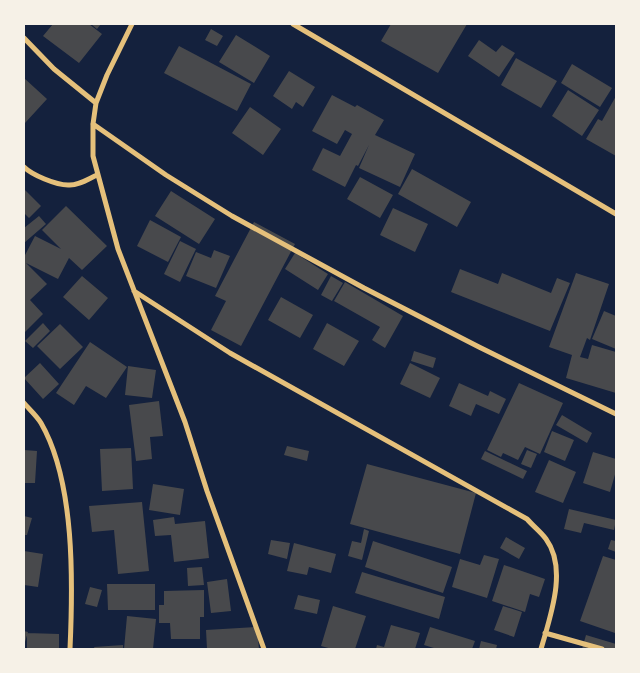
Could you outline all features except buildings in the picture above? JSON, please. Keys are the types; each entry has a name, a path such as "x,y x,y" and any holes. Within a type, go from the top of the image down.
{"street":[{"path":"132,24 107,75 96,103 92,124 93,156 97,175 118,249 185,422 207,492 264,649"},
{"path":"293,24 616,214"},
{"path":"24,38 54,69 96,103"},
{"path":"92,124 166,175 232,216 373,293 616,414"},
{"path":"24,167 47,180 67,186 97,175"},
{"path":"133,290 230,353 527,519 546,539 556,558 557,573 553,606 541,649"},
{"path":"24,402 40,422 55,454 62,482 70,543 70,649"},
{"path":"545,633 602,649"}]}
